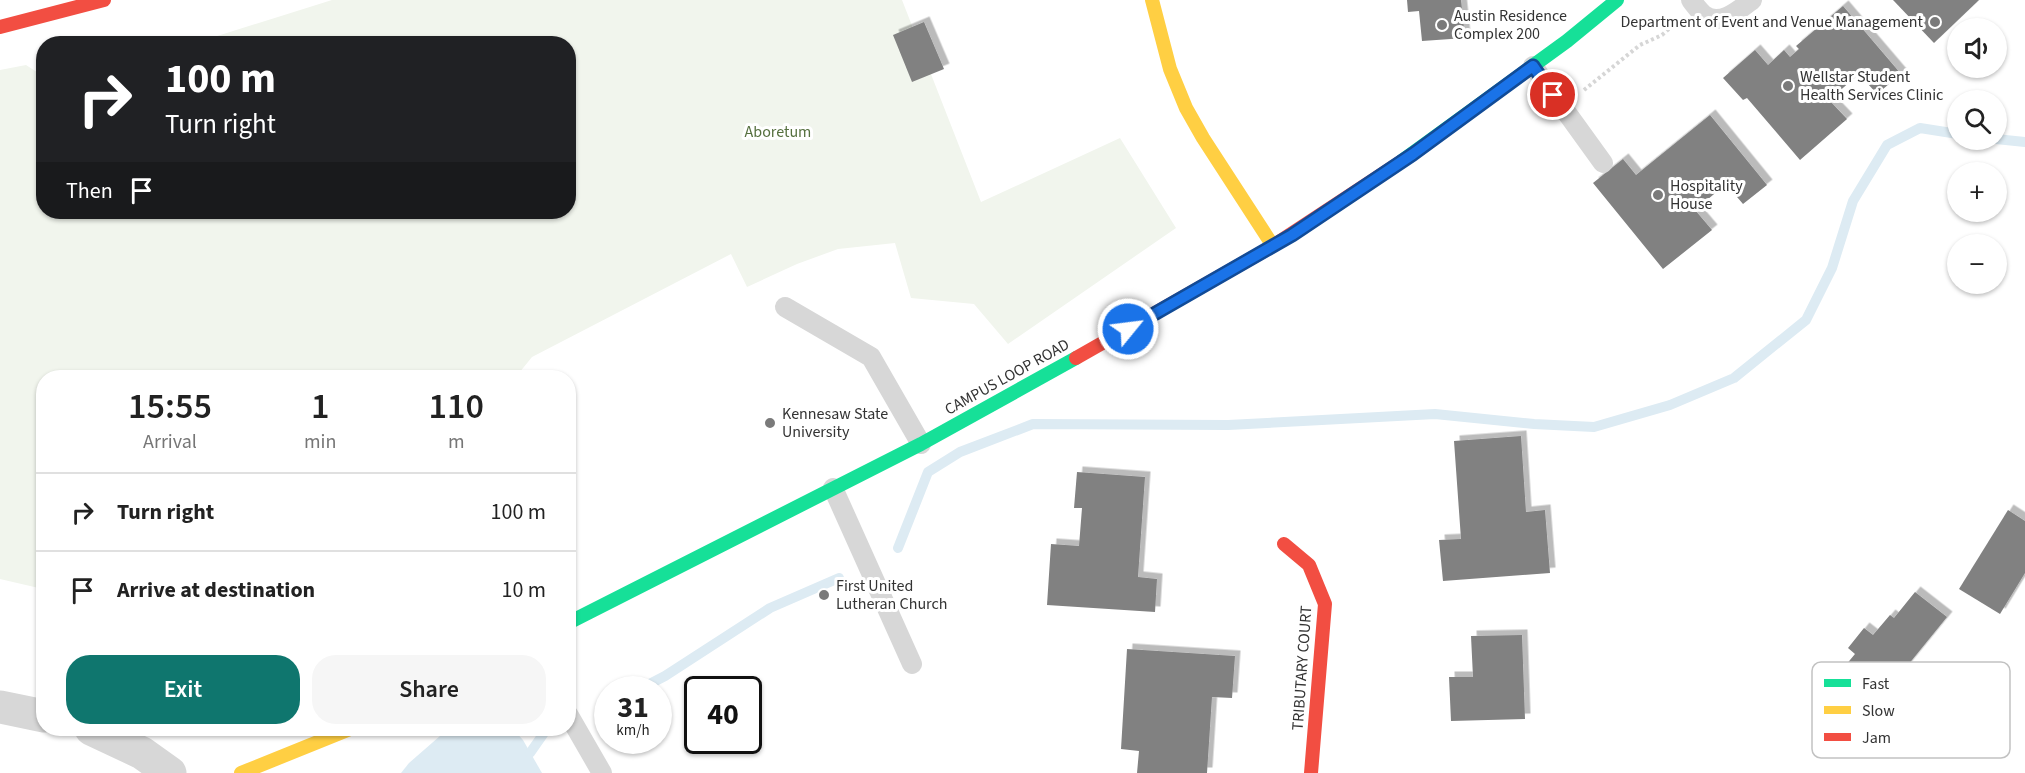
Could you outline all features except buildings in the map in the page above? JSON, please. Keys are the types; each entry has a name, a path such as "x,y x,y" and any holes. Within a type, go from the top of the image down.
{"street":[{"path":"0,27 104,0"},
{"path":"1152,0 1170,69 1186,108 1273,246"},
{"name":"CAMPUS LOOP ROAD","path":"576,619 921,444 1273,246 1413,154 1533,66 1617,0"},
{"name":"TRIBUTARY COURT","path":"1284,544 1310,566 1325,604 1311,773"},
{"path":"0,707 36,714"},
{"path":"106,736 142,753 170,773"},
{"path":"241,773 333,736"}],"lane":[{"path":"1693,3 1705,16 1716,19 1732,16 1752,0"},
{"path":"1533,66 1603,163"},
{"path":"785,307 871,357 921,444"},
{"path":"833,488 912,664"},
{"path":"576,728 602,773"}],"path":[{"path":"1564,109 1641,45 1662,35 1693,3"}],"green space":[{"name":"Aboretum","path":"332,0 902,0 981,202 1120,138 1176,228 1008,344 974,304 911,298 895,243 838,249 797,264 747,287 731,254 532,357 521,370 36,370 36,587 0,579 0,70 26,65 36,71 36,219 576,219 576,36 217,36"}],"shaded area":[{"path":"440,736 519,736 542,773 401,773"}],"waterway":[{"path":"898,548 928,472 960,452 1033,424 1228,425 1435,414 1534,424 1594,427 1670,405 1734,378 1806,320 1832,268 1853,201 1887,145 1920,128 1947,132"},
{"path":"2007,140 2025,142"},
{"path":"665,676 770,608 839,578"},
{"path":"530,753 542,736"}],"traffic: fast":[{"path":"1402,161 1567,41 1617,0"},
{"path":"576,619 921,444 1076,358"}],"traffic: slow":[{"path":"1152,0 1170,69 1186,108 1273,246"},
{"path":"241,773 333,736"}],"traffic: jam":[{"path":"0,27 104,0"},
{"path":"1076,358 1273,246 1402,161"},
{"path":"1284,544 1309,565 1325,604 1311,773"}],"place":[{"name":"Department of Event and Venue Management","path":"1935,22"},
{"name":"Austin Residence Complex 200","path":"1442,25"},
{"name":"Wellstar Student Health Services Clinic","path":"1788,86"},
{"name":"Hospitality House","path":"1658,195"},
{"name":"Kennesaw State University","path":"770,423"},
{"name":"First United Lutheran Church","path":"824,595"}],"route":[{"path":"1128,329 1292,235 1413,154 1533,66 1553,95"}]}
